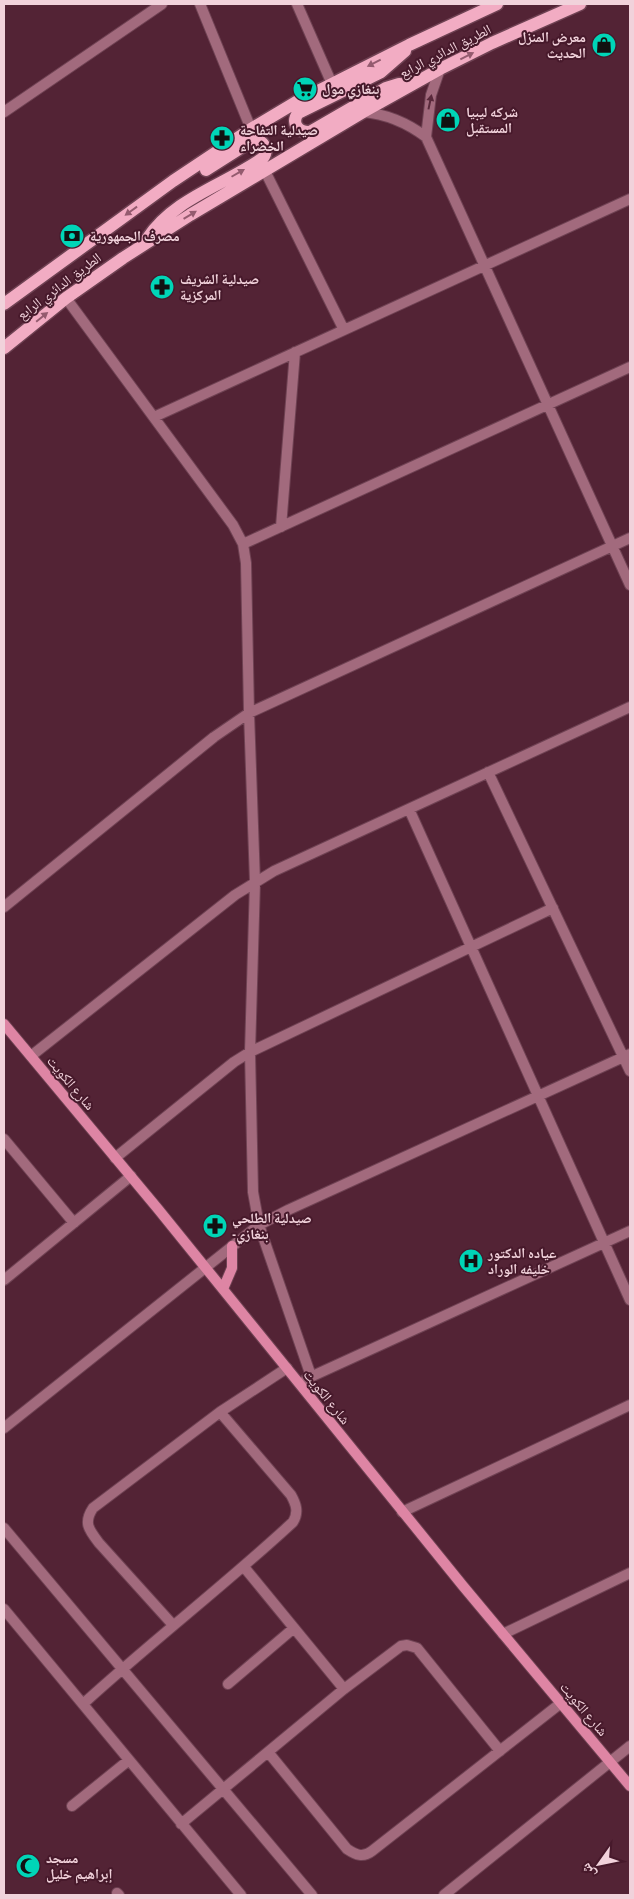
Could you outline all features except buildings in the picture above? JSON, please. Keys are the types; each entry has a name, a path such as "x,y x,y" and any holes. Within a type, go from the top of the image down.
{"main road":[{"name":"الطريق الدائري الرابع","path":"4,304 180,176 251,129 298,101 409,45 476,8 497,4"},
{"name":"الطريق الدائري الرابع","path":"4,348 66,298 144,244 363,112 440,69 580,4"},
{"path":"409,45 395,61 381,72 298,113 295,122 296,127 300,131 310,132 392,85 412,85"},
{"path":"144,244 156,226 174,210 264,158 266,154 265,145 262,142 253,140 199,174 192,177 180,176"},
{"name":"شارع الكويت","path":"4,1024 131,1176 402,1512 630,1786"},
{"path":"223,1289 232,1268 232,1246"}],"street":[{"path":"4,112 162,4"},
{"path":"200,4 251,129"},
{"path":"297,4 332,84"},
{"path":"426,137 430,102 440,69"},
{"path":"363,112 388,115 409,125 426,137 630,585"},
{"path":"265,171 344,330"},
{"path":"154,417 630,199"},
{"path":"66,298 234,525 244,544 255,882 250,1052 253,1192 259,1226 311,1376"},
{"path":"281,527 295,352"},
{"path":"244,544 630,367"},
{"path":"4,907 214,736 249,713 630,538"},
{"path":"31,1056 235,895 255,882 274,871 630,707"},
{"path":"488,772 553,908 627,1055 630,1071"},
{"path":"409,809 630,1300"},
{"path":"115,1158 234,1062 250,1052 553,908"},
{"path":"4,1428 259,1226 288,1210 627,1055"},
{"path":"4,1139 74,1223"},
{"path":"4,1280 131,1176"},
{"path":"297,1383 630,1231"},
{"path":"173,1625 90,1532 87,1516 93,1508 220,1412 286,1368"},
{"path":"402,1512 630,1405"},
{"path":"83,1704 121,1669 244,1567 293,1522 296,1516 297,1508 291,1495 220,1412"},
{"path":"4,1528 312,1895"},
{"path":"244,1567 344,1689"},
{"path":"503,1634 630,1573"},
{"path":"4,1609 241,1895"},
{"path":"228,1684 294,1628"},
{"path":"181,1824 344,1689 402,1646 417,1648 500,1751"},
{"path":"268,1752 347,1849 360,1856 372,1851 561,1703"},
{"path":"444,1895 630,1746"},
{"path":"72,1806 129,1760"}],"place":[{"name":"معرض المنزل الحديث","path":"604,45"},
{"name":"بنغازي مول","path":"305,89"},
{"name":"شركه ليبيا المستقبل","path":"448,120"},
{"name":"صيدلية التفاحة الخضراء","path":"222,138"},
{"name":"مصرف الجمهورية","path":"72,236"},
{"name":"صيدلية الشريف المركزية","path":"162,287"},
{"name":"صيدلية الطلحي -بنغازي","path":"215,1226"},
{"name":"عياده الدكتور خليفه الوراد","path":"471,1261"},
{"name":"مسجد إبراهيم خليل","path":"28,1866"}]}
